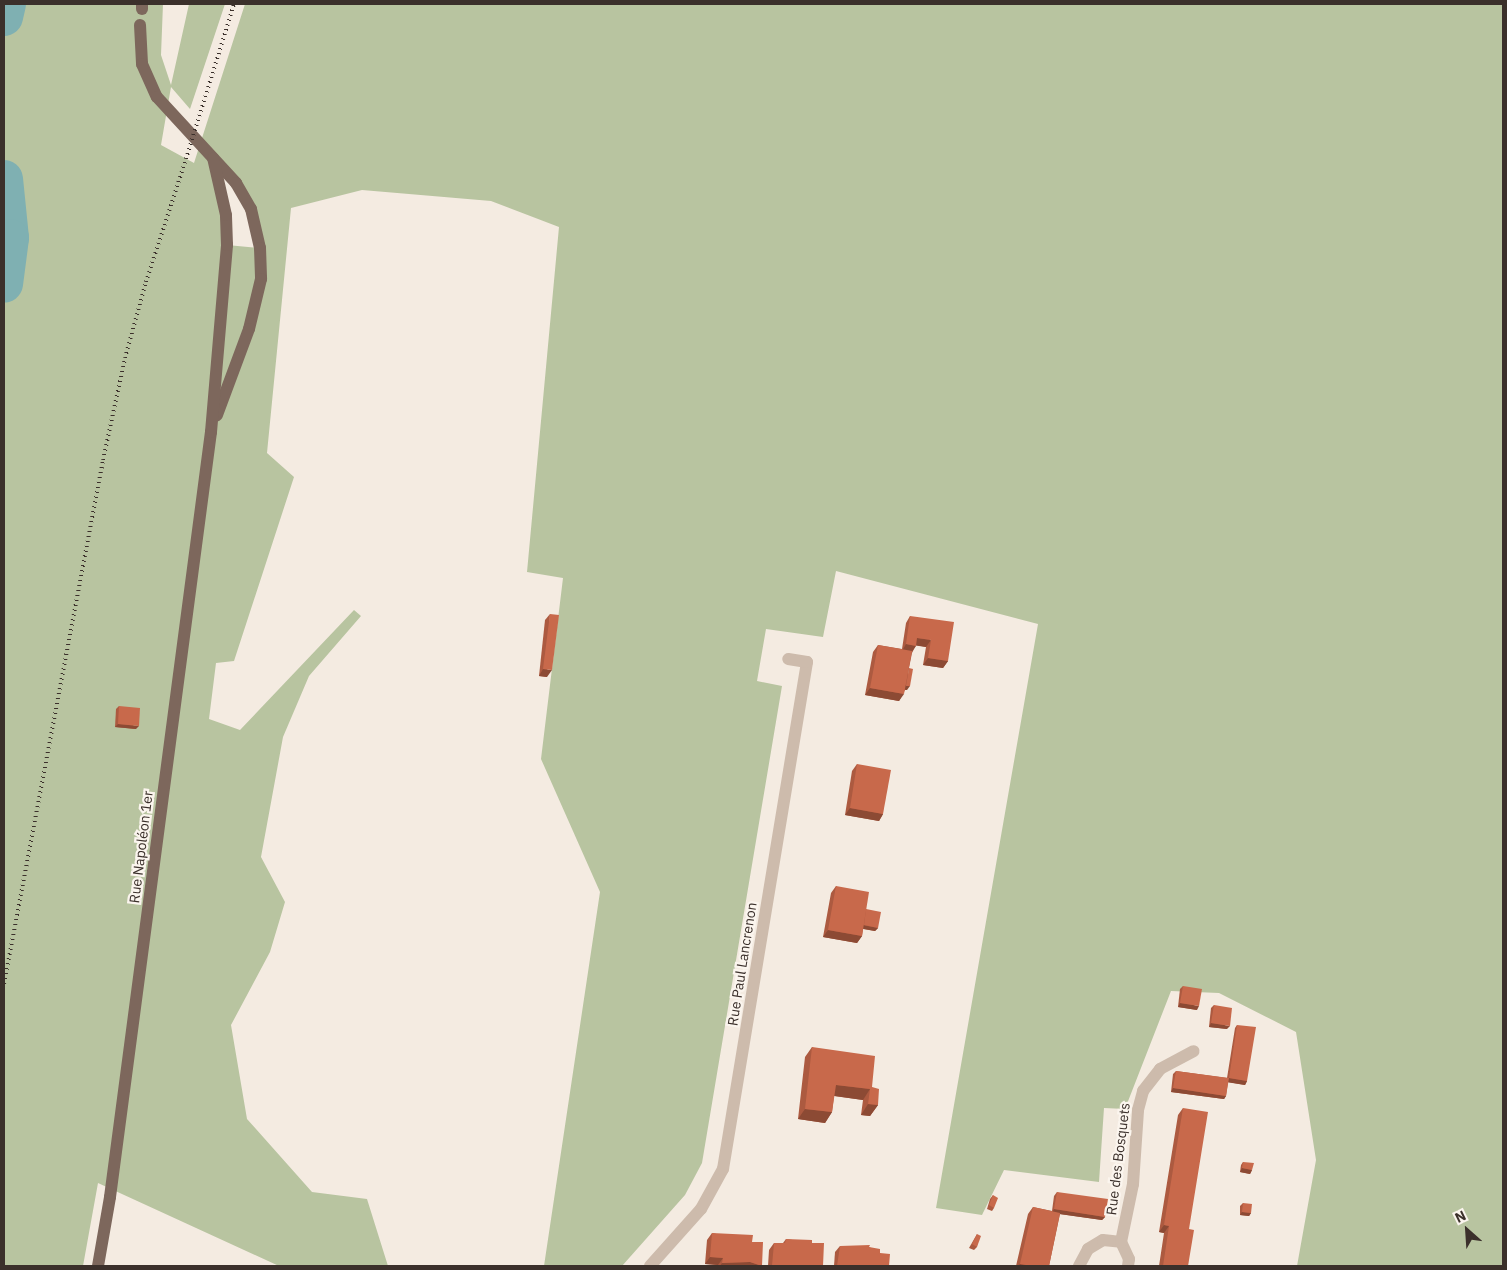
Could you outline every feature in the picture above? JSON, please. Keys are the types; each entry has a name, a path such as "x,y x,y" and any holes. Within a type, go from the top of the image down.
{"main road":[{"path":"140,25 142,64 157,97 236,183 251,209 260,248 261,280 249,330 210,432"},
{"path":"210,432 227,245 226,215 213,158"},
{"name":"Rue Napoléon 1er","path":"98,1266 110,1197 210,432"}],"street":[{"name":"Rue Paul Lancrenon","path":"650,1266 701,1210 723,1170 807,662 788,659"},
{"name":"Rue des Bosquets","path":"1128,1266 1129,1259 1121,1242 1133,1184 1138,1110 1142,1091 1160,1069 1194,1051"},
{"path":"1079,1266 1088,1249 1103,1240 1121,1242"}],"green space":[{"path":"4,4 163,4 161,55 171,85 189,4 225,4 190,109 171,87 161,145 194,163 245,4 1503,4 1503,1266 1297,1266 1316,1160 1296,1032 1219,993 1171,991 1125,1109 1104,1108 1099,1182 1004,1170 982,1215 936,1208 1038,624 836,571 823,637 766,629 757,681 782,686 702,1163 685,1195 622,1266 544,1266 600,892 541,759 563,578 527,572 559,227 491,201 362,190 291,208 267,453 294,477 234,661 216,663 209,719 240,730 354,610 361,616 309,676 283,737 261,857 285,902 270,952 231,1025 247,1119 312,1192 367,1199 388,1266 279,1266 98,1183 83,1266 4,1266","holes":["214,159 251,209 260,248 227,245"]}],"building":[{"path":"550,614 559,615 552,670 543,669"},
{"path":"910,616 954,622 948,661 928,658 931,640 917,638 916,646 906,644"},
{"path":"878,645 912,651 904,694 870,688"},
{"path":"909,668 913,669 910,686 906,686"},
{"path":"119,706 140,708 139,726 118,724"},
{"path":"857,764 891,770 883,814 850,808"},
{"path":"836,886 869,892 862,936 828,930"},
{"path":"866,909 881,912 878,928 864,925"},
{"path":"1183,986 1202,989 1199,1006 1180,1003"},
{"path":"1214,1005 1232,1008 1230,1026 1211,1023"},
{"path":"1237,1025 1256,1027 1247,1081 1229,1078"},
{"path":"812,1047 875,1056 872,1087 879,1089 878,1105 868,1104 870,1089 836,1085 832,1112 805,1109"},
{"path":"1176,1071 1229,1078 1226,1096 1173,1088"},
{"path":"1183,1108 1208,1112 1189,1229 1194,1230 1188,1266 1163,1266 1169,1226 1164,1225"},
{"path":"1243,1162 1254,1163 1252,1170 1242,1168"},
{"path":"1057,1192 1108,1199 1105,1217 1054,1209"},
{"path":"993,1195 998,1198 994,1208 989,1205"},
{"path":"1243,1203 1252,1204 1251,1213 1242,1212"},
{"path":"1033,1207 1060,1213 1049,1266 1020,1264"},
{"path":"712,1233 753,1235 752,1242 763,1242 762,1266 750,1262 722,1263 723,1258 710,1257"},
{"path":"977,1234 981,1236 977,1247 972,1244"},
{"path":"786,1239 812,1240 812,1243 824,1243 823,1266 772,1266 774,1243 785,1243"},
{"path":"870,1245 869,1247 880,1249 880,1253 890,1254 889,1266 837,1266 840,1246"}],"waterway":[{"path":"4,17 7,4"},
{"path":"4,179 10,238 4,284"}],"railway":[{"path":"4,984 103,460 125,358 146,282 234,4"}]}
